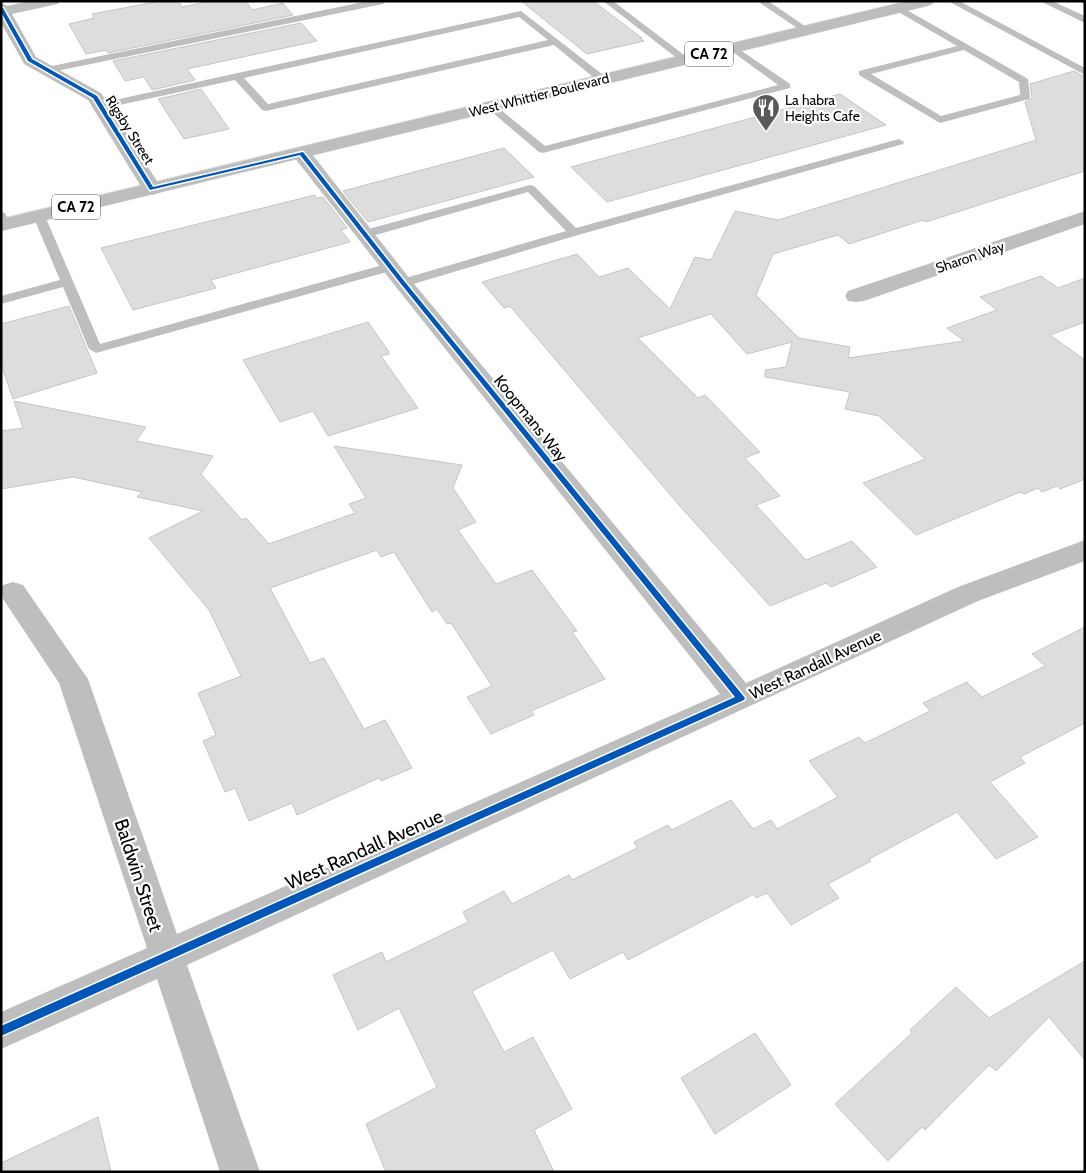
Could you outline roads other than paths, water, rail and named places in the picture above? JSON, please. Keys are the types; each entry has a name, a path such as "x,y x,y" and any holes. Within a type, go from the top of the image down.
{"main road":[{"name":"West Whittier Boulevard","path":"152,189 912,4"},
{"name":"CA 72","path":"3,222 40,216 152,189"}],"street":[{"path":"2,9 53,1"},
{"name":"Rigsby Street","path":"2,9 30,60 95,97 152,189"},
{"name":"Koopmans Way","path":"301,153 397,275 741,698"},
{"name":"Sharon Way","path":"856,296 1085,217"},
{"name":"West Randall Avenue","path":"1,1031 968,594 1085,550"},
{"name":"Baldwin Street","path":"13,592 73,678 240,1172"}],"lane":[{"path":"47,70 383,1"},
{"path":"607,1 685,60"},
{"path":"761,1 806,30"},
{"path":"952,1 1085,72"},
{"path":"1044,1 1085,20"},
{"path":"912,4 965,47 1024,81 1025,97 940,120 863,73 965,47"},
{"path":"101,106 521,14 603,80"},
{"path":"237,76 266,108 554,42"},
{"path":"491,107 543,150 786,86 734,48"},
{"path":"40,216 96,349 574,232 899,142"},
{"path":"365,234 530,188 574,232"},
{"path":"1,300 68,282"}],"place":[{"name":"La habra Heights Cafe","path":"766,132"}]}
